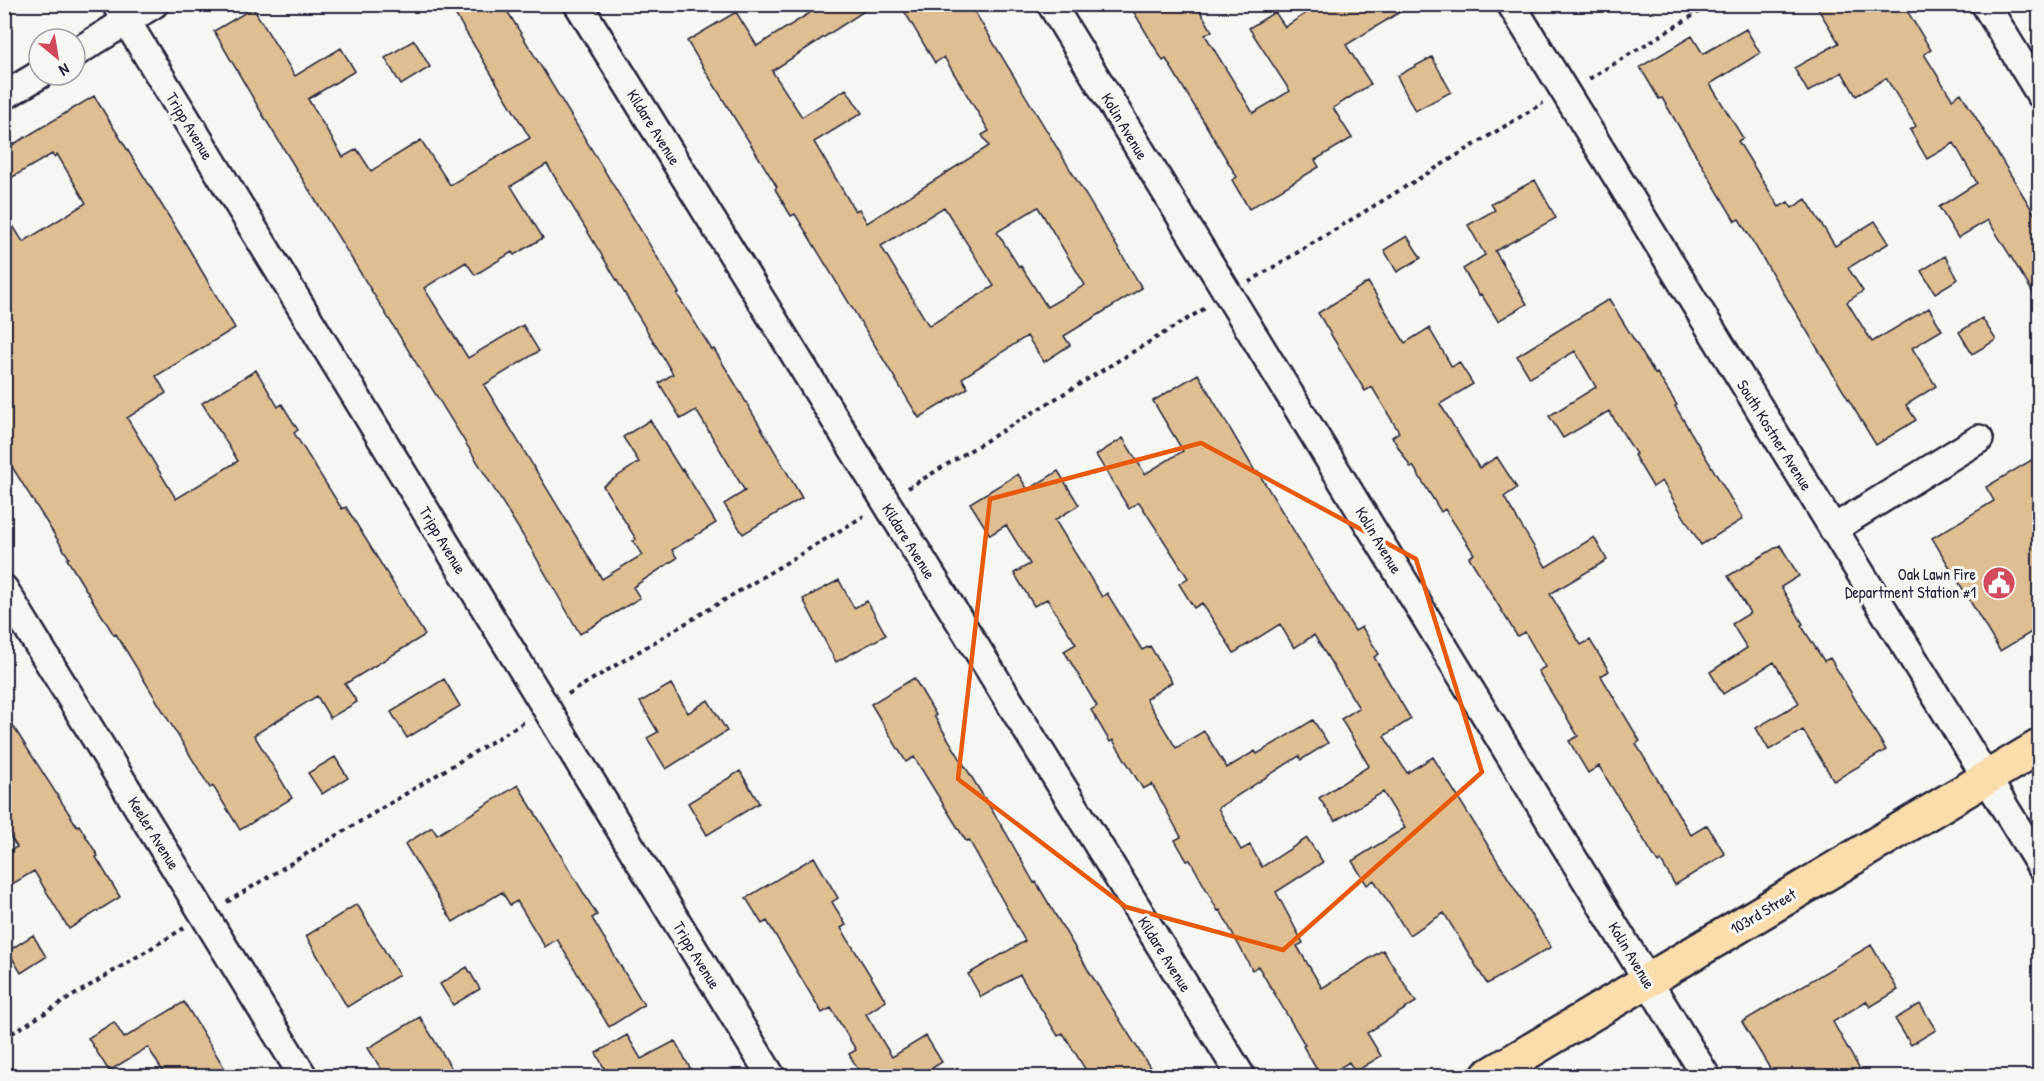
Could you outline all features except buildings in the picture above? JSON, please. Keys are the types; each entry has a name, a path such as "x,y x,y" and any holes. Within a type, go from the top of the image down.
{"main road":[{"name":"103rd Street","path":"1488,1077 2040,746"}],"street":[{"path":"87,43 121,13 154,4"},
{"name":"Kildare Avenue","path":"578,4 1241,1077"},
{"name":"Kolin Avenue","path":"1051,4 1706,1077"},
{"name":"South Kostner Avenue","path":"1511,4 2040,865"},
{"path":"1985,4 2040,94"},
{"name":"Tripp Avenue","path":"121,13 771,1077"},
{"path":"4,96 27,82"},
{"path":"1833,529 1978,439"},
{"name":"Keeler Avenue","path":"4,589 303,1077"}],"path":[{"path":"1589,79 1712,4"},
{"path":"1244,285 1548,100"},
{"path":"903,491 1210,305"},
{"path":"564,697 866,515"},
{"path":"225,903 532,717"},
{"path":"4,1038 192,923"}],"highlighted area":[{"path":"1201,443 1416,559 1482,772 1283,950 1126,907 958,779 990,499"}],"place":[{"name":"Oak Lawn Fire Department Station #1","path":"1999,583"}]}
